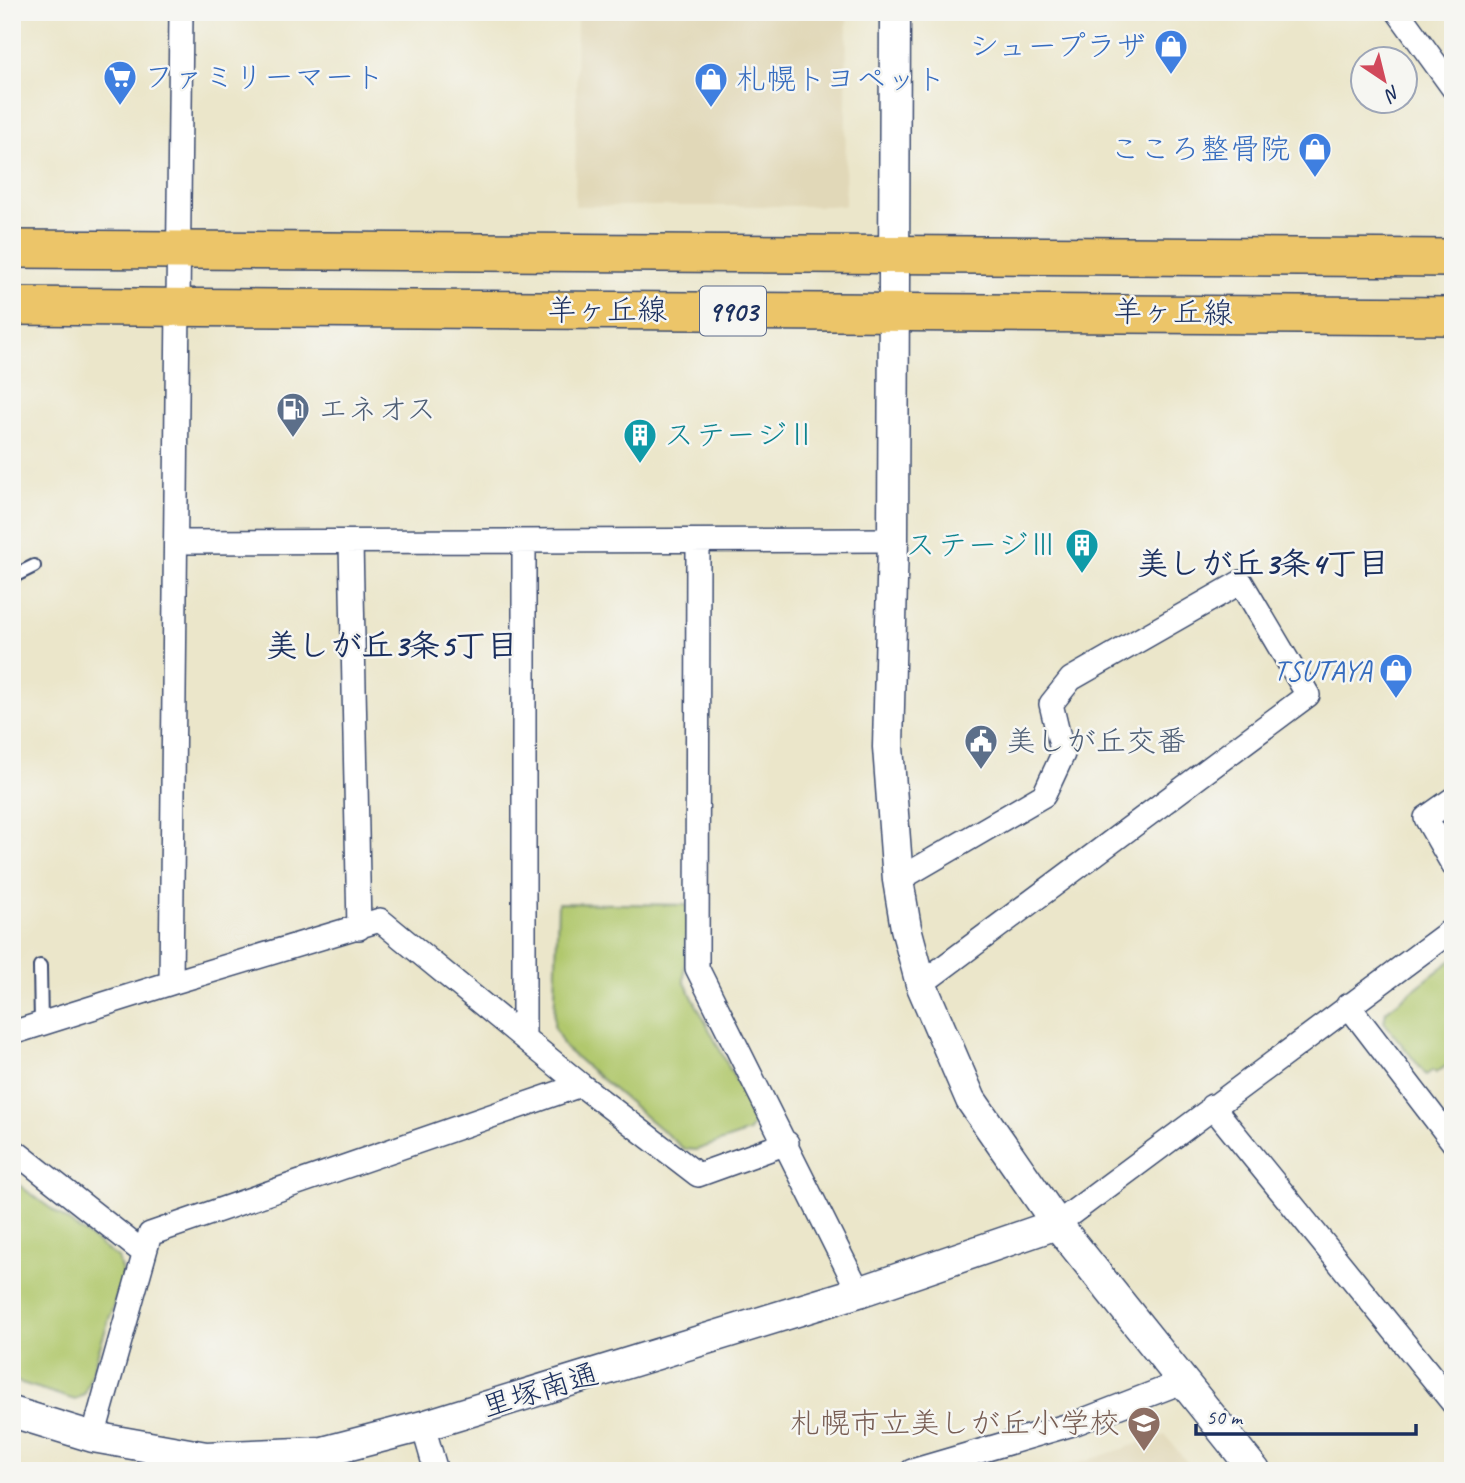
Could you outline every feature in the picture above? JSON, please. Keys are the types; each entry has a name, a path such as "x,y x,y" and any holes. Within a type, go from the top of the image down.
{"main road":[{"name":"羊ヶ丘線","path":"12,249 1453,258"},
{"name":"羊ヶ丘線","path":"12,306 1453,316"}],"street":[{"path":"171,983 181,12"},
{"path":"895,12 893,540 888,747 898,880 906,928 921,984 971,1100 1057,1224 1255,1471"},
{"path":"1398,12 1453,88"},
{"path":"177,542 698,543 893,540"},
{"path":"524,541 524,1035"},
{"path":"351,542 359,928"},
{"path":"698,543 697,968 787,1143 859,1292"},
{"path":"898,880 1044,795 1063,754 1051,704 1071,679 1241,582 1308,695 921,984"},
{"path":"1453,799 1426,818 1453,865"},
{"path":"12,1033 380,920 524,1035 581,1085 698,1175 787,1143"},
{"path":"1057,1224 1453,929"},
{"path":"1348,1005 1453,1142"},
{"path":"93,1437 150,1234 581,1085"},
{"path":"1212,1106 1453,1403"},
{"path":"12,1149 144,1253"},
{"name":"里塚南通","path":"12,1412 93,1437 206,1457 323,1452 423,1426 859,1292 1057,1224"},
{"path":"912,1471 983,1460 1182,1382"},
{"path":"423,1426 436,1471"}],"lane":[{"path":"12,577 34,566"},
{"path":"40,966 41,1024"}],"shaded area":[{"name":"札幌トヨペット","path":"577,12 847,12 845,206 575,206"},
{"name":"札幌市立美しが丘小学校","path":"1165,1435 1194,1471 1054,1471"}],"green space":[{"path":"558,903 687,905 684,981 756,1119 749,1132 696,1150 684,1149 565,1048 554,1026"},
{"path":"1453,959 1453,1061 1436,1073 1433,1070 1426,1075 1384,1022 1386,1011"},
{"path":"12,1180 118,1258 123,1276 85,1393 75,1400 12,1380"}],"place":[{"name":"シュープラザ","path":"1171,76"},
{"name":"ファミリーマート","path":"120,107"},
{"name":"札幌トヨペット","path":"711,109"},
{"name":"こころ整骨院","path":"1315,179"},
{"name":"エネオス","path":"293,439"},
{"name":"ステージⅡ","path":"640,465"},
{"name":"ステージⅢ","path":"1082,575"},
{"name":"TSUTAYA","path":"1396,700"},
{"name":"美しが丘交番","path":"981,771"},
{"name":"札幌市立美しが丘小学校","path":"1144,1453"}],"district":[{"name":"美しが丘3条4丁目","path":"1263,563"},
{"name":"美しが丘3条5丁目","path":"392,645"}]}
